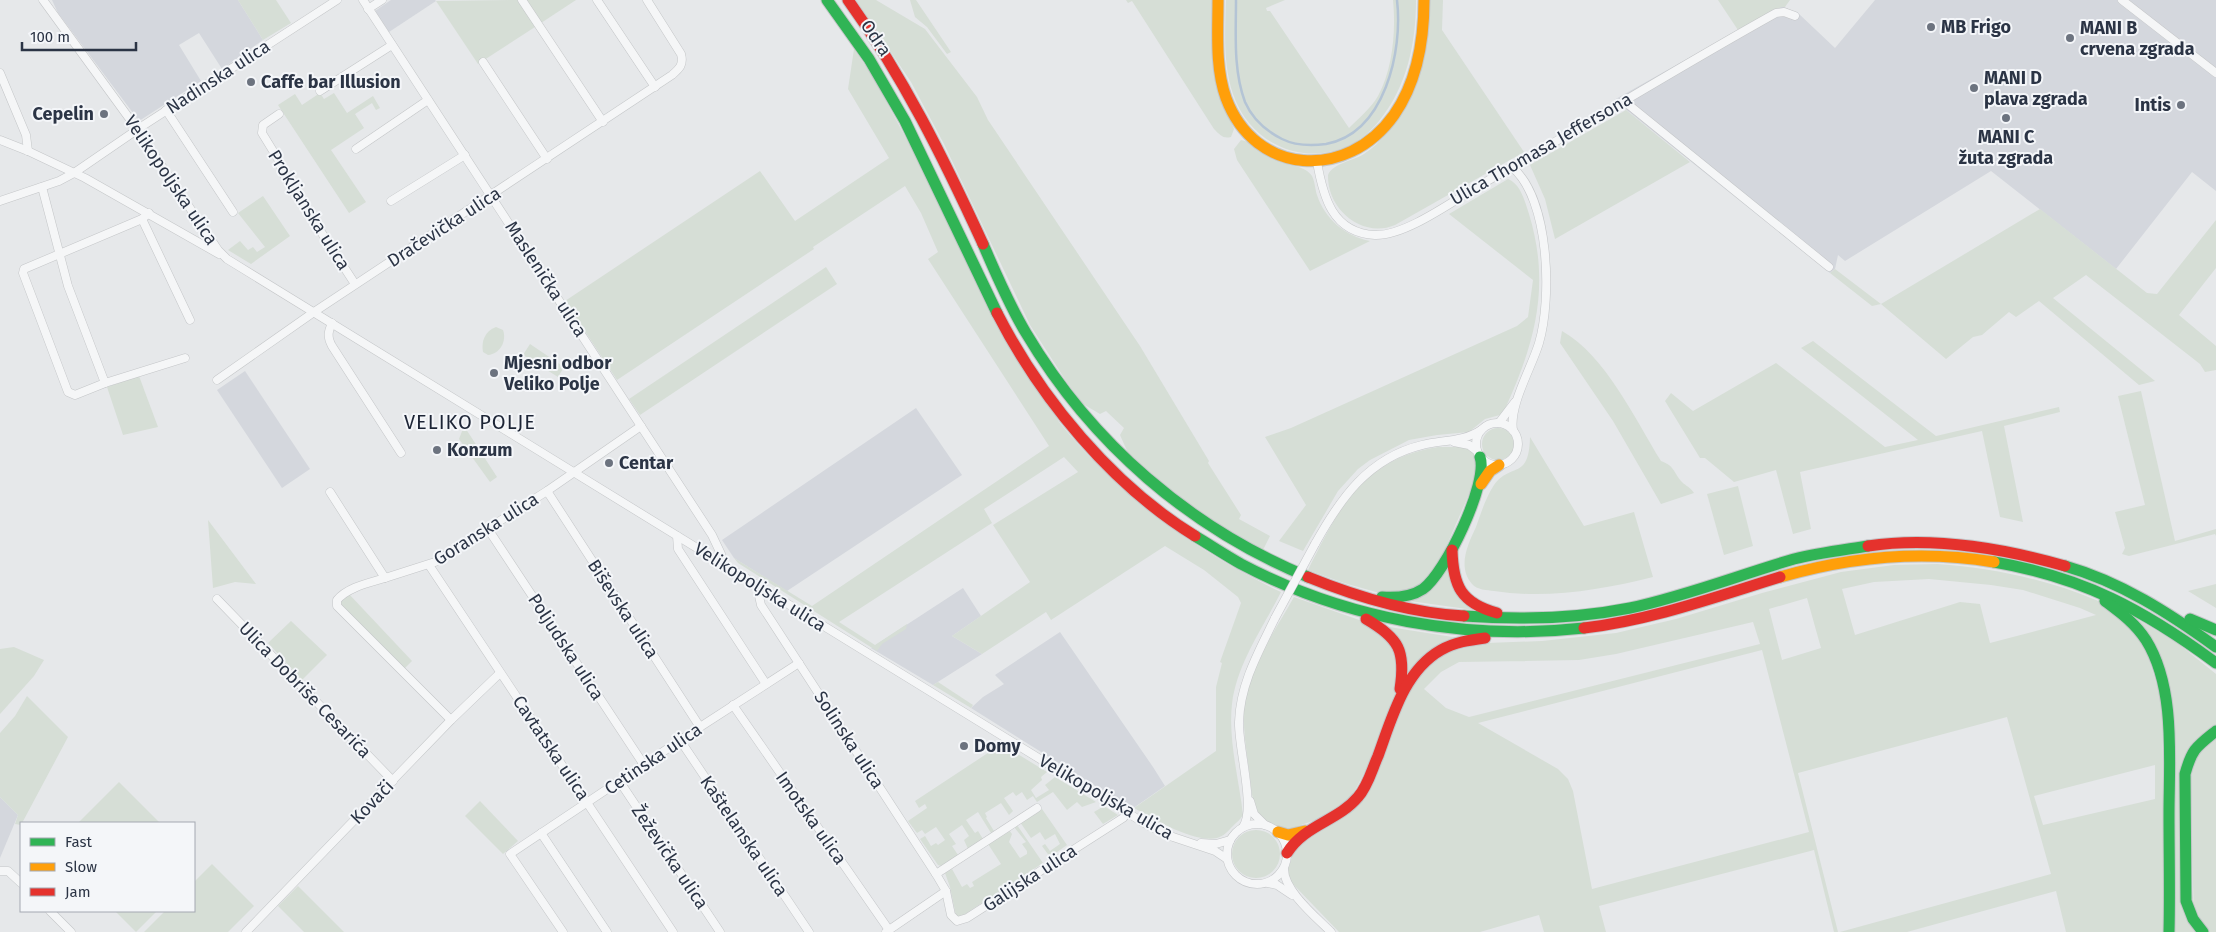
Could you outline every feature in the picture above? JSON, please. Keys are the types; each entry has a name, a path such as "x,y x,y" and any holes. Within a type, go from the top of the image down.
{"main road":[{"name":"Odra","path":"827,0 878,72 925,160 1002,323 1028,368 1081,438 1136,492 1188,533 1236,562 1266,577 1342,606"},
{"name":"Odra","path":"848,0 892,63 936,145 1024,330 1054,376 1088,420 1121,456 1155,486 1212,528 1277,565 1318,584 1348,594"},
{"path":"1218,0 1220,69 1227,100 1238,124 1257,143 1278,155 1303,162 1318,162 1348,155 1374,138 1393,117 1409,86 1415,69 1423,28 1424,0"},
{"path":"1478,489 1482,472 1479,454"},
{"path":"1348,594 1402,598 1414,594 1431,583 1452,549 1478,489 1487,474 1499,465"},
{"path":"1348,594 1375,602 1462,617 1524,620 1579,616 1662,601 1821,553 1880,544 1973,544 2062,563 2120,587 2171,614 2216,647"},
{"path":"1452,549 1452,575 1466,599 1487,611 1524,620"},
{"path":"1342,606 1391,620 1453,628 1505,632 1568,630 1615,624 1657,615 1805,570 1864,559 1926,554 1964,556 2005,562 2044,571 2083,584 2130,605 2184,638 2216,663"},
{"path":"2044,571 2054,579 2105,601 2124,614 2144,638 2160,672 2168,726 2170,932"},
{"path":"2120,587 2137,588 2196,622 2216,630"},
{"path":"1287,853 1294,842 1311,829 1338,814 1358,796 1371,775 1398,700 1404,662 1397,644 1381,627 1342,606"},
{"path":"1398,700 1416,670 1446,647 1466,640 1540,637 1568,630"},
{"path":"2203,932 2192,918 2186,901 2184,785 2192,754 2204,739 2216,731"},
{"path":"1278,832 1288,835 1311,829"}],"street":[{"name":"Velikopoljska ulica","path":"43,0 138,130 221,254 1128,812 1162,832 1215,851 1227,859"},
{"name":"Nadinska ulica","path":"0,202 74,173 166,110 337,0"},
{"name":"Maslenička ulica","path":"363,0 712,535 721,554 721,562"},
{"path":"368,9 382,0"},
{"path":"522,0 603,122"},
{"path":"597,0 655,87"},
{"name":"Dračevička ulica","path":"217,380 355,284 492,196 655,87 680,68 683,61 681,54 647,0"},
{"path":"2122,0 2216,73"},
{"name":"Ulica Thomasa Jeffersona","path":"1318,162 1326,202 1344,224 1354,230 1373,235 1384,235 1402,230 1776,12 1784,12 1795,16"},
{"path":"320,91 392,45"},
{"path":"483,62 547,159"},
{"path":"0,73 26,135 28,151"},
{"path":"356,149 428,100"},
{"path":"1624,101 1829,267"},
{"path":"166,110 233,212"},
{"name":"Prokljanska ulica","path":"279,114 263,125 262,133 278,159 282,172 355,284"},
{"path":"0,140 74,173 221,254"},
{"path":"391,201 465,155"},
{"path":"1512,167 1525,184 1536,211 1545,249 1547,286 1541,336 1518,399 1513,430"},
{"path":"42,187 58,254 68,286 105,383"},
{"path":"149,213 142,219 24,269 26,282 68,392 75,395 105,383 185,358"},
{"path":"142,219 190,320"},
{"path":"332,323 328,332 328,338 332,346 400,452"},
{"path":"1499,423 1518,399"},
{"path":"1298,899 1277,885 1268,883 1252,884 1238,878 1229,866 1227,859 1230,840 1247,820 1248,797 1239,723 1241,700 1248,675 1275,618 1315,544 1345,495 1368,470 1404,450 1421,445 1466,438 1492,423 1499,423 1513,430 1517,436 1518,449 1511,460 1499,465 1486,462 1469,446 1449,441"},
{"name":"Goranska ulica","path":"451,720 337,606 337,600 341,595 353,589 429,564 547,491 641,426"},
{"path":"1479,454 1476,444 1481,430"},
{"name":"Biševska ulica","path":"547,491 700,727"},
{"path":"330,492 385,578"},
{"name":"Poljudska ulica","path":"488,529 644,765"},
{"path":"677,536 678,549 766,684"},
{"name":"Cavtatska ulica","path":"429,564 673,932"},
{"name":"Solinska ulica","path":"762,588 759,596 761,605 946,891"},
{"name":"Ulica Dobriše Cesarića","path":"216,600 393,781"},
{"name":"Cetinska ulica","path":"563,932 510,854 799,663"},
{"name":"Kovači","path":"246,932 451,720 500,673"},
{"name":"Imotska ulica","path":"733,705 888,931"},
{"name":"Kaštelanska ulica","path":"680,740 809,932"},
{"name":"Žeževička ulica","path":"620,782 720,932"},
{"path":"1248,797 1254,814 1283,838 1287,853 1284,869 1285,880 1298,899 1331,932"},
{"path":"936,874 1037,808"},
{"name":"Galijska ulica","path":"946,891 951,915 954,919 961,921 1123,818 1128,812"},
{"path":"1243,827 1258,824 1265,825"},
{"path":"542,833 607,932"},
{"name":"Velikopoljska ulica","path":"1192,843 1216,844 1230,840"},
{"path":"1268,883 1280,875 1284,869"},
{"path":"2,871 13,874 20,882"},
{"path":"888,931 946,891"},
{"path":"51,912 71,932"}],"shaded area":[{"path":"52,0 238,0 263,40 222,69 199,33 179,45 201,81 139,121 58,13"},
{"path":"238,0 276,0 291,23 263,40"},
{"path":"391,0 436,1 389,32 375,11"},
{"path":"518,0 535,27 478,64 436,1"},
{"path":"525,0 576,0 541,23"},
{"path":"856,0 876,0 925,29 977,97 988,120 1140,346 1209,461 1208,463 1241,515 1239,519 1270,536 1263,550 1224,529 1171,490 1128,453 1120,435 1124,428 1106,411 1100,414 1083,404 1030,325 944,144 911,82"},
{"path":"910,0 916,0 951,52 947,54 927,27 915,17"},
{"path":"1126,0 1213,0 1215,75 1219,94 1234,129 1231,137 1224,137 1214,129 1132,1 1128,3"},
{"path":"1226,0 1285,0 1266,8 1267,11 1270,11 1349,128 1365,113 1378,96 1387,74 1394,36 1393,0 1416,0 1412,48 1408,64 1397,94 1389,108 1379,121 1361,138 1341,149 1320,153 1298,152 1278,145 1259,133 1244,116 1233,94 1230,83 1225,48"},
{"path":"1429,0 1443,0 1442,30 1524,152 1395,225 1383,228 1370,228 1349,218 1340,209 1333,199 1328,175 1339,165 1364,154 1382,139 1405,107"},
{"path":"1718,0 1790,0 1785,7 1781,7 1738,30"},
{"path":"1875,0 2216,0 2216,191 2192,172 2116,269 1991,171 1845,261 1838,255 1835,269 1830,273 1614,100 1781,6 1798,13 1835,48"},
{"path":"854,49 873,77 1059,422 1107,474 1160,519 1218,559 1281,592 1245,660 1235,689 1232,704 1231,731 1243,815 1224,835 1207,839 1185,834 1134,808 1216,751 1216,687 1222,663 1220,662 1241,603 1238,597 1204,570 1165,546 1051,620 1046,612 982,654 952,636 1030,582 993,525 1078,472 1064,457 984,509 992,523 839,622 875,645 907,624 906,629 882,644 877,651 738,563 734,558 812,606 1049,446 928,259 938,252 921,213 905,186 617,380 565,301 760,171 795,221 889,158 848,89"},
{"path":"320,93 324,99 334,93 347,113 373,96 380,108 376,110 372,103 355,114 364,128 331,150 366,202 349,213 278,105 295,94 302,105"},
{"path":"1626,110 1690,162 1555,239 1545,199 1530,165"},
{"path":"1241,140 1250,143 1273,159 1306,170 1312,176 1317,195 1325,212 1331,219 1344,231 1370,241 1310,271 1237,160 1234,149"},
{"path":"1508,179 1519,189 1529,214 1536,240 1539,290 1532,337 1516,385 1505,409 1500,415 1485,419 1469,432 1409,440 1370,460 1358,469 1338,491 1303,551 1279,541 1306,505 1265,437 1291,428 1517,326 1528,317 1533,280 1449,214"},
{"path":"263,196 290,236 251,264 228,250 240,241 248,250 253,247 257,252 265,247 238,213"},
{"path":"2040,209 2147,293 2157,294 2216,220 2216,268 2179,315 2216,346 2216,370 2205,372 2200,364 2086,275 2053,298 2155,381 2139,385 2039,301 2016,317 2009,312 1982,335 1973,337 1946,359 1881,304"},
{"path":"826,267 837,284 640,415 629,399"},
{"path":"1835,269 1881,304 1872,306 1830,273"},
{"path":"496,327 503,330 502,346 496,352 488,355 483,352 483,340 489,331"},
{"path":"1562,331 1578,342 1592,356 1618,389 1661,461 1671,467 1682,482 1694,493 1661,504 1613,421 1560,343"},
{"path":"1813,341 1936,436 2059,407 2060,412 2004,426 2023,522 2000,517 1982,431 1800,472 1811,529 1793,534 1776,470 1734,482 1705,458 1700,458 1665,401 1671,393 1693,411 1776,363 1885,447 1918,440 1801,348"},
{"path":"530,344 564,367 558,377 523,355"},
{"path":"245,371 310,469 282,488 217,390"},
{"path":"139,376 158,427 123,435 107,387"},
{"path":"2141,391 2175,541 2216,529 2216,536 2215,534 2129,556 2122,554 2125,548 2115,512 2145,505 2118,396"},
{"path":"916,408 962,475 787,591 734,558 722,540"},
{"path":"464,426 497,477 490,482 459,439"},
{"path":"1498,428 1504,429 1509,433 1513,438 1513,450 1509,455 1504,459 1498,460 1492,459 1487,455 1483,450 1482,444 1483,438 1487,433 1492,429"},
{"path":"1530,437 1584,526 1634,512 1653,577 1614,586 1554,594 1494,591 1479,589 1472,584 1465,570 1465,556 1486,500 1500,478 1523,465 1529,451"},
{"path":"1438,447 1463,447 1472,451 1477,476 1442,556 1421,587 1383,594 1308,570 1343,507 1356,490 1372,475 1391,462 1412,453"},
{"path":"1738,486 1753,546 1724,555 1707,494"},
{"path":"208,520 256,584 235,582 213,588"},
{"path":"1937,564 1978,568 2038,580 2096,600 2106,605 2129,624 2146,650 2162,701 2166,932 2066,932 2056,891 1907,932 1840,932 2051,874 2007,717 1798,773 1838,932 1834,932 1814,850 1599,906 1606,932 1544,932 1539,915 1480,932 1339,932 1290,881 1288,870 1295,846 1348,813 1410,686 1443,653 1487,643 1542,641 1616,633 1676,619 1841,572 1894,565","holes":["1929,579 1991,585 2023,590 2096,615 1990,643 1980,604 1960,602 1855,635 1842,589 1874,582","1807,598 1821,648 1782,660 1769,609","1753,622 1760,644 1469,717 1446,708 1424,689 1441,672 1459,662 1579,660 1616,654","1762,650 1809,832 1592,889 1573,791 1568,779 1558,769 1478,723","2155,765 2155,799 2043,825 2034,796"]},
{"path":"1447,567 1474,610 1410,601"},
{"path":"2216,584 2216,608 2188,591"},
{"path":"963,588 981,616 952,636 982,654 933,685 871,648"},
{"path":"348,593 412,661 404,669 343,609 342,598"},
{"path":"1294,597 1362,621 1396,649 1398,687 1372,758 1353,794 1327,816 1284,831 1262,817 1255,807 1246,747 1244,709 1251,679 1263,650"},
{"path":"2132,616 2176,642 2216,674 2216,727 2201,736 2180,808 2198,932 2174,932 2171,711"},
{"path":"291,621 327,655 302,680 268,643"},
{"path":"1389,627 1459,638 1408,673"},
{"path":"1060,632 1165,786 1132,809 971,708 983,697 1004,684 995,675"},
{"path":"14,647 44,660 34,676 0,714 0,649"},
{"path":"938,682 973,705 971,708 933,685"},
{"path":"27,696 68,737 20,825 15,824 18,815 0,797 0,733 15,716"},
{"path":"2216,735 2216,932 2208,932 2194,913 2189,770 2205,743"},
{"path":"997,747 1007,754 1011,750 1047,772 1041,777 1042,780 1031,790 1036,798 1049,790 1045,785 1055,777 1096,802 1082,807 1077,802 1067,810 1053,792 1037,802 1033,796 1027,800 1022,792 1016,796 1013,792 1004,798 1013,811 1009,815 1001,803 985,813 994,831 991,833 978,812 966,820 975,833 978,831 983,839 968,849 964,840 969,836 962,825 949,834 956,844 952,846 958,855 941,866 938,865 920,839 925,836 931,846 936,843 938,845 945,840 936,827 925,834 922,830 917,833 908,821 927,808 925,804 919,808 915,801"},
{"path":"119,782 159,822 79,822"},
{"path":"0,797 18,815 0,858"},
{"path":"480,801 518,841 503,854 465,816"},
{"path":"1104,806 1118,815 1103,824 1094,812"},
{"path":"1042,809 1067,845 1050,857 1042,846 1045,844 1050,851 1060,844 1055,834 1045,840 1040,832 1031,838 1020,822"},
{"path":"1017,825 1043,863 959,918 956,916 945,873 952,869 962,887 967,884 970,888 974,886 972,882 1001,864 988,844 1009,830 1012,834 1009,842 1020,858 1027,854 1022,844 1026,842 1014,827"},
{"path":"1251,830 1261,830 1273,837 1280,849 1280,859 1273,871 1261,878 1251,878 1243,874 1236,867 1232,859 1232,849 1236,841 1243,834"},
{"path":"212,864 254,906 228,932 144,932 164,912 195,912 195,881"},
{"path":"298,886 344,932 304,932 278,906"},
{"path":"116,912 156,912 136,932"}],"waterway":[{"path":"1236,0 1237,64 1241,90 1248,108 1260,124 1276,136 1293,143 1309,145 1326,144 1346,137 1363,124 1376,107 1386,87 1393,65 1397,42 1397,0"}],"traffic: fast":[{"path":"827,0 869,59 905,121 997,313"},
{"path":"983,244 1008,300 1026,333 1052,373 1081,411 1113,446 1184,508 1223,534 1265,557 1308,577"},
{"path":"1382,597 1403,596 1418,592 1432,580 1442,566 1472,506 1481,469 1480,457"},
{"path":"1195,536 1241,564 1281,583 1322,599 1364,612 1408,622 1451,628 1496,631 1584,628"},
{"path":"1464,616 1547,618 1609,612 1672,598 1794,559 1868,546"},
{"path":"1994,562 2026,568 2056,577 2111,598 2163,627 2216,663"},
{"path":"2065,566 2106,581 2144,600 2216,647"},
{"path":"2105,601 2142,634 2156,659 2162,680 2169,725 2170,748 2169,932"},
{"path":"2190,619 2216,630"},
{"path":"2203,932 2193,919 2186,901 2185,774 2196,749 2216,731"}],"traffic: slow":[{"path":"1218,0 1220,74 1226,98 1240,124 1258,143 1280,155 1303,160 1328,159 1352,151 1374,136 1394,115 1408,89 1418,60 1423,30 1424,0"},
{"path":"1481,484 1490,471 1499,465"},
{"path":"1780,577 1859,560 1913,556 1940,556 1994,562"},
{"path":"1278,832 1288,835 1305,831"}],"traffic: jam":[{"path":"848,0 905,88 983,244"},
{"path":"997,313 1035,377 1081,438 1135,492 1195,536"},
{"path":"1868,546 1893,543 1943,543 1992,549 2065,566"},
{"path":"1452,550 1454,574 1461,591 1475,604 1497,613"},
{"path":"1308,577 1384,603 1404,608 1464,616"},
{"path":"1584,628 1659,614 1780,577"},
{"path":"1366,619 1393,639 1398,647 1402,665 1400,689"},
{"path":"1287,853 1302,836 1341,812 1361,793 1370,777 1394,711 1408,683 1428,659 1446,647 1485,638"}],"place":[{"name":"MB Frigo","path":"1931,27"},
{"name":"MANI B crvena zgrada","path":"2070,38"},
{"name":"Caffe bar Illusion","path":"251,82"},
{"name":"MANI D plava zgrada","path":"1974,88"},
{"name":"Intis","path":"2181,105"},
{"name":"Cepelin","path":"104,114"},
{"name":"MANI C žuta zgrada","path":"2006,118"},
{"name":"Mjesni odbor Veliko Polje","path":"494,373"},
{"name":"Konzum","path":"437,450"},
{"name":"Centar","path":"609,463"},
{"name":"Domy","path":"964,746"}],"district":[{"name":"VELIKO POLJE","path":"470,422"}]}
